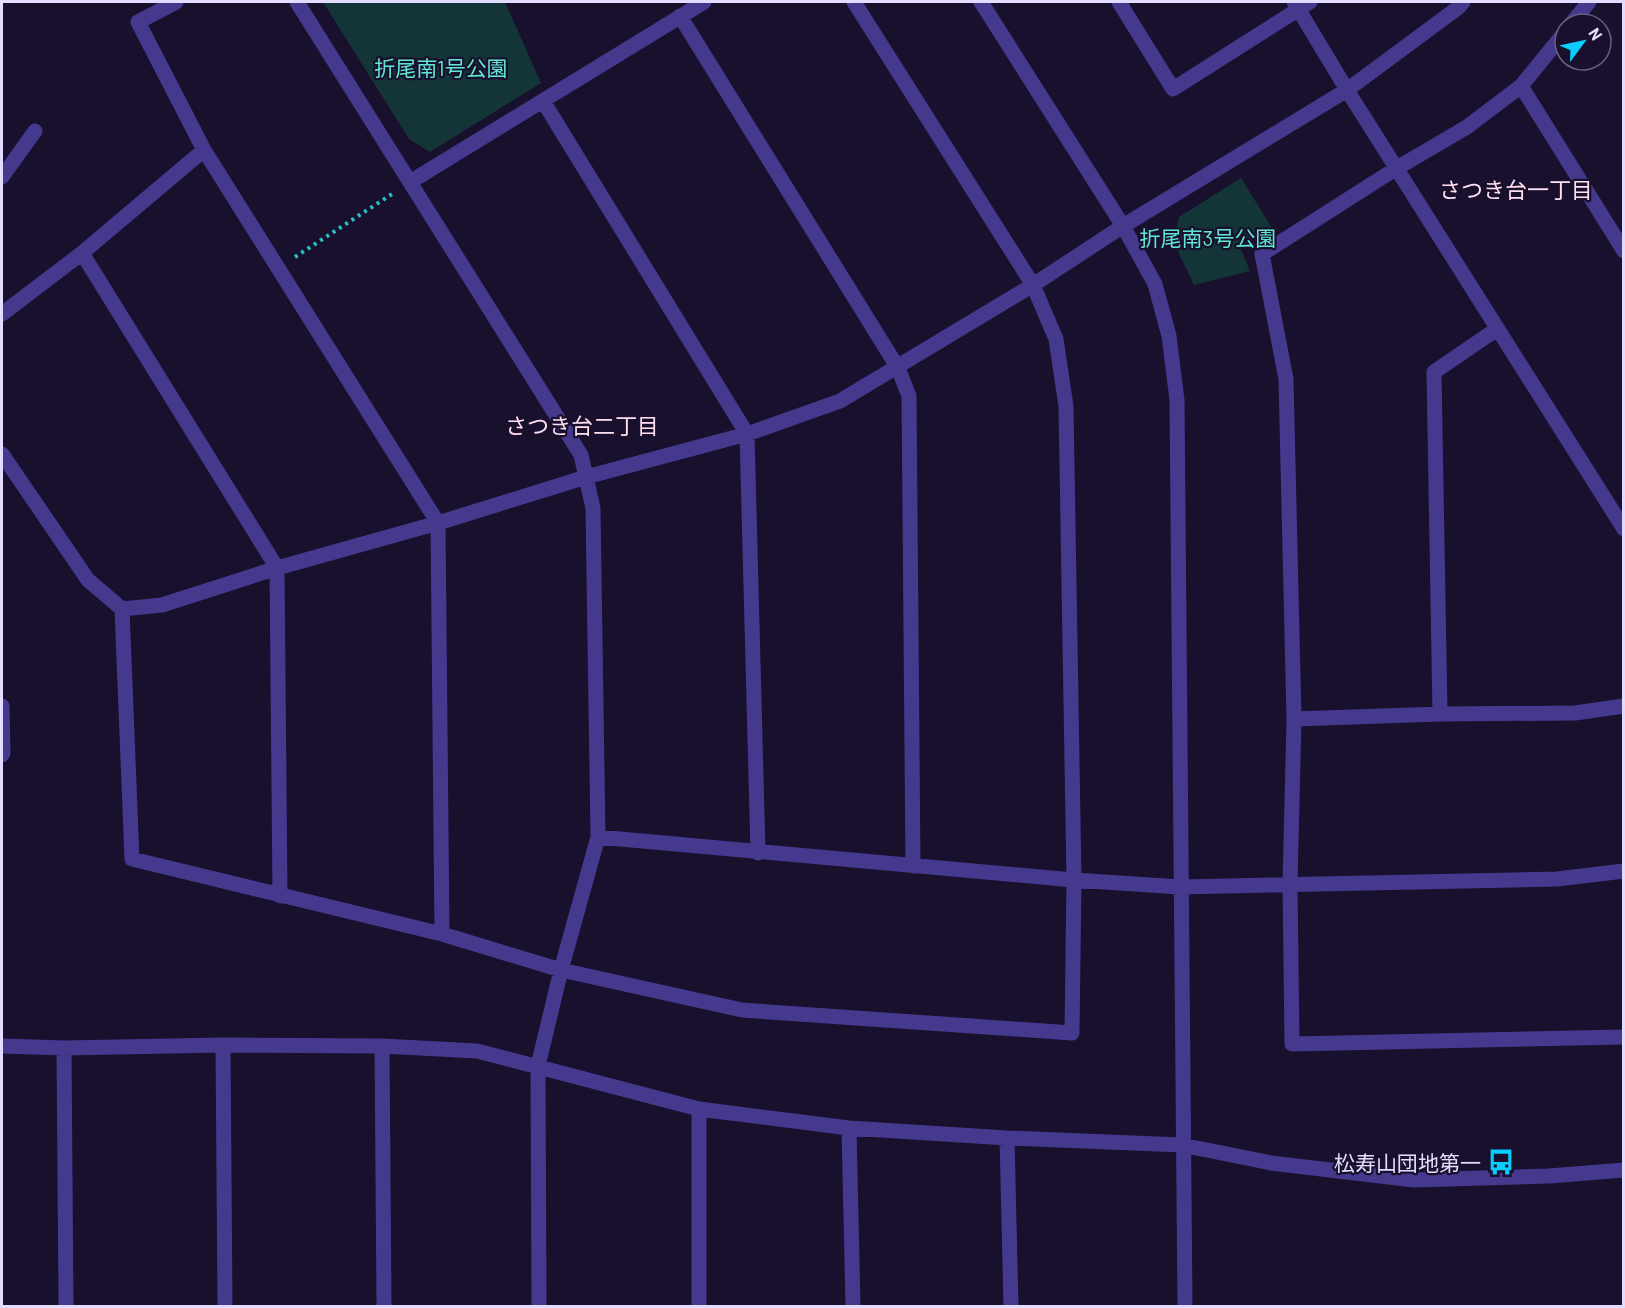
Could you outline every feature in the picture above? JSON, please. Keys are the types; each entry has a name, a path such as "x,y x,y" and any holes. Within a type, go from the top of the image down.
{"street":[{"path":"176,2 138,22 204,150 438,523 442,934"},
{"path":"297,2 581,454 593,508 598,837 561,970 538,1066 539,1306"},
{"path":"410,182 704,2"},
{"path":"122,609 132,859 442,934 561,970 742,1010 1072,1033 1074,880 1066,406 1056,339 1034,285 854,2"},
{"path":"981,2 1122,226 1155,284 1169,336 1177,400 1185,1306"},
{"path":"1119,2 1173,89 1301,4 1347,90 1623,529"},
{"path":"2,454 88,580 122,609 162,605 277,568 438,523 586,477 747,434 840,401 898,368 1034,285 1122,226 1347,90 1463,2"},
{"path":"680,16 898,368 909,396 913,866"},
{"path":"1553,47 1521,86 1467,127 1397,168 1262,254 1286,380 1293,719 1290,884 1293,1044 1623,1036"},
{"path":"1521,86 1623,251"},
{"path":"543,101 747,434 758,853"},
{"path":"2,177 35,131"},
{"path":"2,314 82,253 204,150"},
{"path":"82,253 277,568 280,896"},
{"path":"1440,714 1434,372 1497,329"},
{"path":"2,706 2,755"},
{"path":"1293,719 1440,714 1575,713 1623,706"},
{"path":"598,837 758,853 1180,888 1557,879 1623,871"},
{"path":"2,1046 64,1048 223,1045 382,1046 477,1051 699,1109 849,1128 1007,1138 1182,1145 1271,1163 1414,1180 1549,1176 1623,1170"},
{"path":"223,1045 225,1306"},
{"path":"382,1046 384,1306"},
{"path":"64,1048 66,1306"},
{"path":"699,1109 699,1306"},
{"path":"849,1128 853,1306"},
{"path":"1007,1138 1011,1306"}],"path":[{"path":"278,267 410,182"}],"green space":[{"name":"折尾南1号公園","path":"323,2 505,2 541,83 430,152 409,139"},
{"name":"折尾南3号公園","path":"1241,178 1272,228 1240,247 1250,271 1194,285 1173,241 1179,217"}],"place":[{"name":"松寿山団地第一","path":"1501,1162"}],"district":[{"name":"さつき台一丁目","path":"1516,189"},
{"name":"さつき台二丁目","path":"582,425"}]}
